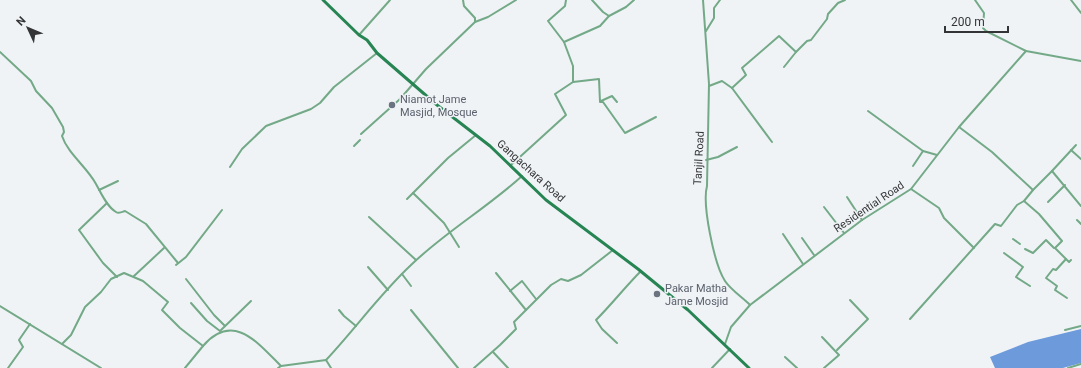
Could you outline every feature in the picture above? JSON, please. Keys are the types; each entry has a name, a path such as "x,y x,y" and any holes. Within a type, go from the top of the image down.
{"main road":[{"name":"Gangachara Road","path":"323,0 359,35 367,40 377,52 437,105 476,135 511,165 546,200 641,271 688,310 749,368"}],"street":[{"path":"359,35 390,0"},
{"path":"463,0 464,6 475,18 475,22"},
{"path":"362,134 400,99 426,68 475,22 488,17 516,0"},
{"path":"566,0 565,6 548,21 564,42 573,66 573,82"},
{"path":"592,0 609,16"},
{"path":"564,42 600,26 609,16 626,7 634,0"},
{"name":"Tanjil Road","path":"703,0 709,86 706,160 707,186 705,192 709,230 714,254 726,281 750,305"},
{"path":"706,32 714,18 714,8 720,0"},
{"path":"784,67 807,41 811,40 827,19 831,10 845,0"},
{"path":"975,0 984,13 984,30 1026,51 1081,61"},
{"path":"1071,0 1081,13"},
{"path":"732,88 746,75 742,68 779,36 796,52"},
{"name":"Residential Road","path":"725,344 731,328 750,305 862,220 911,189 959,127 1026,51"},
{"path":"0,52 31,81 36,91 50,105 63,128 64,132 62,136 64,142 83,166 107,203 116,212 128,212 146,224 177,264 186,257 222,210"},
{"path":"230,167 242,149 266,126 311,109 320,103 334,87 377,52"},
{"path":"511,165 565,117 566,114 554,94 573,82 599,79 600,102"},
{"path":"709,86 722,81 732,88 772,142"},
{"path":"600,102 612,96 616,102"},
{"path":"600,102 603,102 625,133 656,117"},
{"path":"868,111 923,151 937,155"},
{"path":"959,127 992,152 1033,190"},
{"path":"407,199 448,158 476,135"},
{"path":"354,146 360,140"},
{"path":"910,319 953,268 974,248 995,224 1001,226 1017,205 1024,201 1076,145"},
{"path":"706,160 718,158 737,147"},
{"path":"1071,150 1081,159"},
{"path":"913,166 923,151"},
{"path":"1052,171 1081,206"},
{"path":"278,368 281,366 326,360 416,260 499,197 522,176"},
{"path":"99,190 118,181"},
{"path":"1048,202 1065,185"},
{"path":"911,189 939,208 944,218 974,248"},
{"path":"413,193 441,220 459,247"},
{"path":"847,197 862,220"},
{"path":"1024,201 1039,214 1062,241 1055,248"},
{"path":"107,203 79,230 103,263 117,277"},
{"path":"824,207 844,233"},
{"path":"369,217 416,260"},
{"path":"1077,220 1081,224"},
{"path":"783,234 803,264"},
{"path":"802,238 814,255"},
{"path":"1013,238 1020,244"},
{"path":"1025,249 1033,253 1046,240 1069,262 1071,260"},
{"path":"134,276 164,248"},
{"path":"474,368 493,352 516,329 514,323 551,285 561,279 568,281 581,275 614,250"},
{"path":"1004,253 1023,267 1016,277 1030,286"},
{"path":"1066,259 1056,270 1053,269 1046,278 1057,286 1055,290 1068,298"},
{"path":"368,267 388,290"},
{"path":"617,343 602,330 596,320 617,299 621,291 641,271"},
{"path":"496,272 526,310"},
{"path":"62,344 71,335 85,307 102,292 111,280 124,273 143,281 168,302 162,310 180,328 203,346"},
{"path":"402,274 411,286"},
{"path":"186,279 214,315 225,326"},
{"path":"510,291 522,281 536,300"},
{"path":"837,350 868,319 850,300"},
{"path":"192,303 207,321 220,331 251,301"},
{"path":"0,306 101,368"},
{"path":"339,310 356,326"},
{"path":"411,310 458,368"},
{"path":"8,368 23,347 19,340 30,324"},
{"path":"1065,330 1081,326"},
{"path":"185,368 211,337 220,331 241,332 253,340 281,366"},
{"path":"822,337 837,350 839,354 824,368"},
{"path":"712,368 730,349"},
{"path":"493,352 508,368"},
{"path":"785,357 797,368"},
{"path":"326,360 331,368"},
{"path":"1068,368 1081,364"}],"water":[{"path":"1081,329 1081,363 1063,368 995,368 990,357 1028,342"}],"place":[{"name":"Niamot Jame Masjid, Mosque","path":"392,105"},
{"name":"Pakar Matha Jame Mosjid","path":"657,294"}]}
